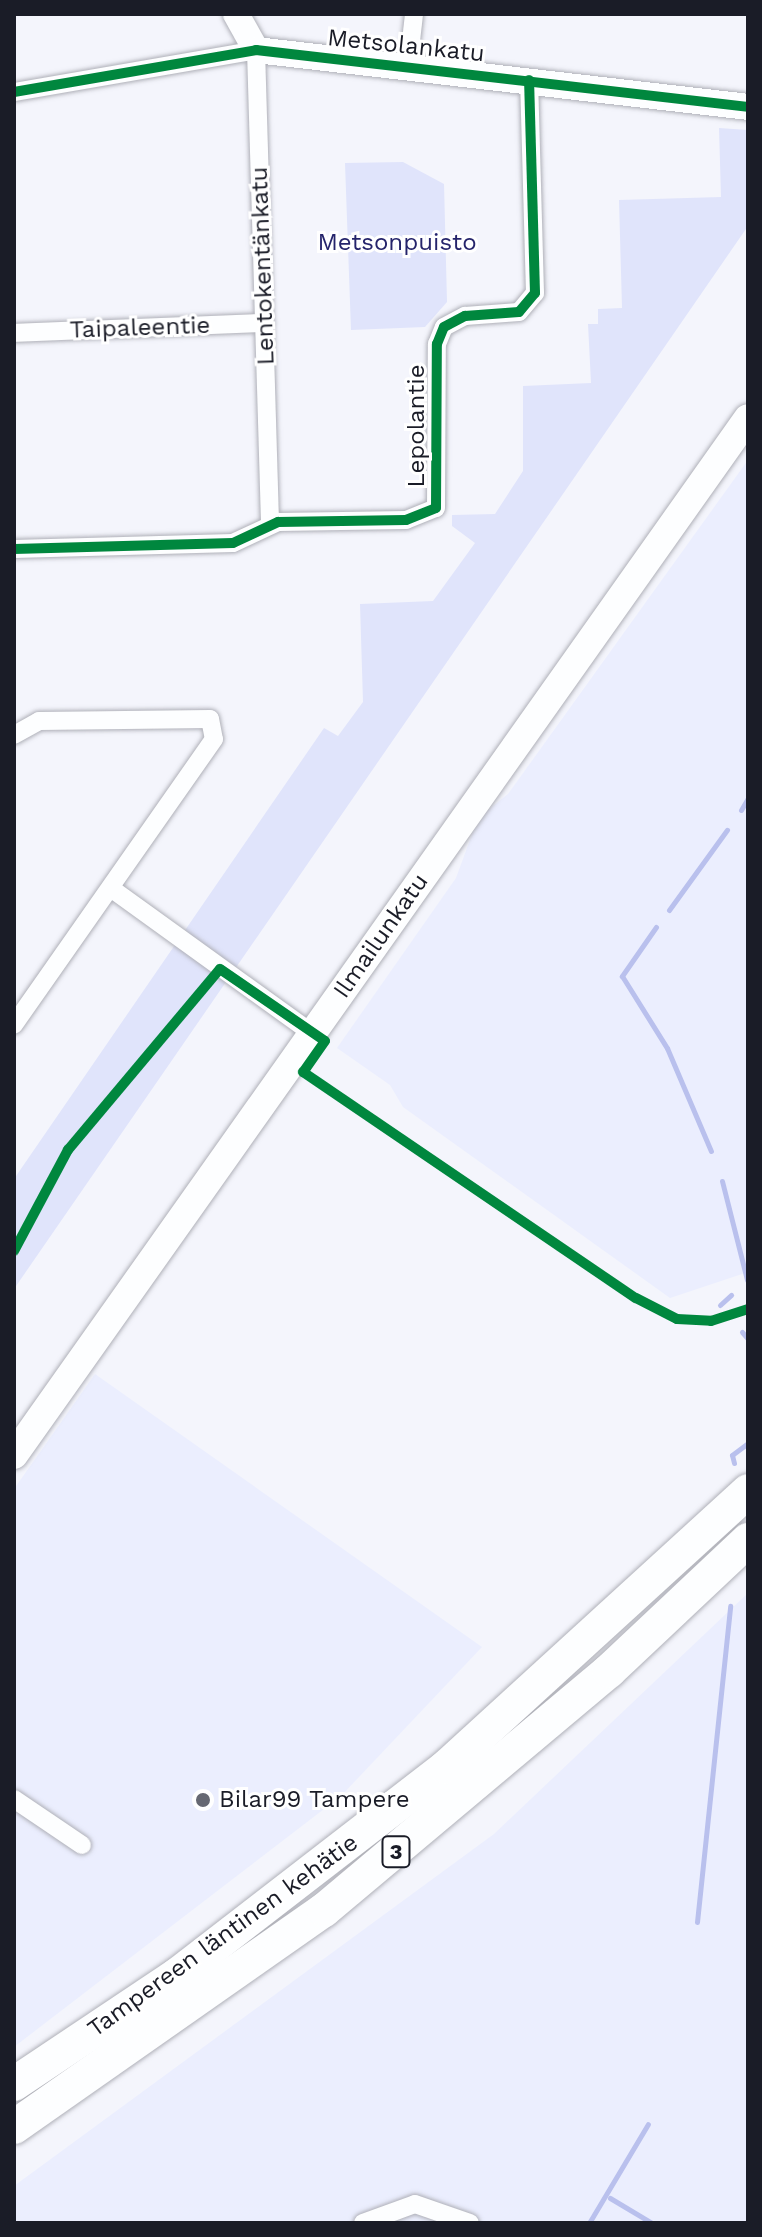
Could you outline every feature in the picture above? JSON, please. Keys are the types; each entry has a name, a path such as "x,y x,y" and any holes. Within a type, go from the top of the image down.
{"highway":[{"name":"Tampereen läntinen kehätie","path":"14,2084 177,1975 435,1777 748,1491"},
{"name":"Tampereen läntinen kehätie","path":"14,2127 324,1910 609,1671 748,1540"}],"main road":[{"name":"Ilmailunkatu","path":"14,1455 748,418"}],"street":[{"name":"Lentokentänkatu","path":"236,14 256,50 270,523"},
{"path":"408,67 414,14"},
{"name":"Metsolankatu","path":"14,92 256,50 748,107"},
{"name":"Lepolantie","path":"14,549 233,543 270,523 406,520 436,508 437,344 444,327 465,316 519,312 535,293 529,80"},
{"name":"Taipaleentie","path":"14,333 265,323"},
{"path":"14,735 39,721 210,719 214,739 14,1025"},
{"path":"112,889 312,1033"},
{"path":"14,1799 82,1845"},
{"path":"363,2223 415,2204 470,2223"}],"shaded area":[{"path":"748,460 748,1272 670,1298 403,1107 390,1085 337,1048 456,878 478,818 508,794"},
{"path":"95,1374 482,1647 341,1796 14,2047 14,1489"},
{"path":"748,1593 748,2223 14,2223 14,2186 494,1834"}],"green space":[{"path":"719,128 748,130 748,226 14,1289 14,1179 324,728 338,736 363,702 360,604 433,601 475,543 452,526 452,515 495,514 523,471 523,386 591,383 588,324 598,324 598,309 622,308 619,200 721,197"},
{"name":"Metsonpuisto","path":"403,162 444,184 447,302 425,327 351,330 345,163"}],"waterway":[{"path":"741,810 748,798"},
{"path":"669,910 727,830"},
{"path":"656,927 622,976 667,1048 711,1151"},
{"path":"722,1181 747,1280"},
{"path":"720,1305 731,1295"},
{"path":"742,1332 748,1339"},
{"path":"734,1463 732,1455 748,1443"},
{"path":"697,1922 730,1606"},
{"path":"589,2223 648,2124"},
{"path":"610,2198 652,2223"}],"cycle path":[{"path":"14,92 256,50 748,107"},
{"path":"14,549 233,543 278,522 406,520 436,508 437,344 444,327 465,316 519,312 535,293 529,80"},
{"path":"14,1251 68,1150 220,969 325,1041 303,1072 636,1298 677,1319 711,1321 748,1309"}],"place":[{"name":"Bilar99 Tampere","path":"203,1800"}]}
